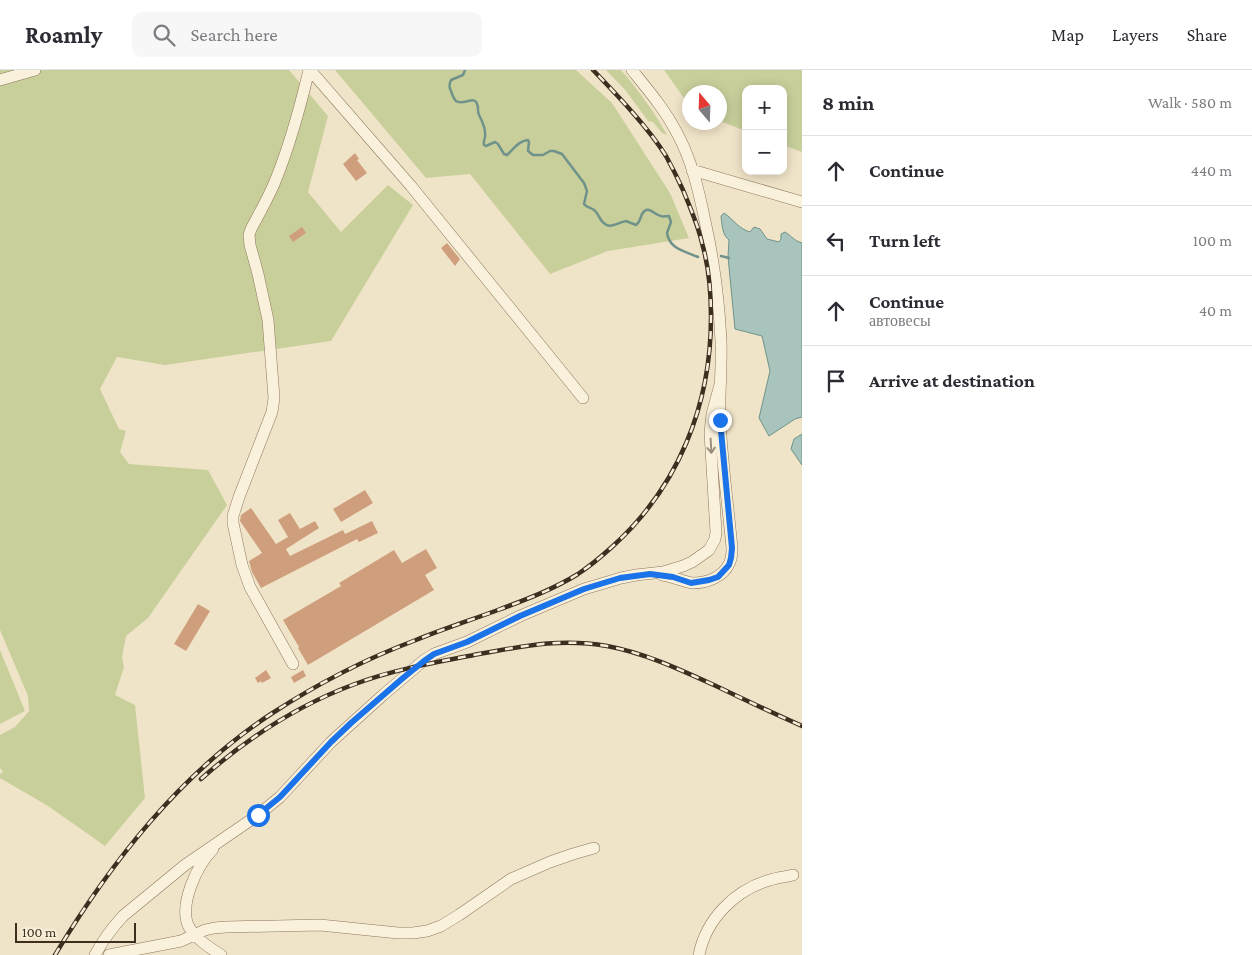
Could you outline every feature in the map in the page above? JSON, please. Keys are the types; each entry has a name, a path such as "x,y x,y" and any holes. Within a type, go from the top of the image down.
{"lane":[{"path":"0,80 35,70"},
{"path":"310,70 411,186 583,398"},
{"path":"293,664 254,596 245,576 234,532 233,516 242,485 272,412 274,398 268,320 249,235 281,165 310,70"},
{"path":"632,70 662,107 679,136 692,170 703,209 716,280 720,334 720,420 732,548 729,565 718,577 691,583 673,577 650,574"},
{"path":"692,170 802,202"},
{"path":"96,955 104,939 123,916 185,865 258,815 280,797 351,723 434,654 467,642 520,616 584,589 620,578 674,569 692,562 709,550 715,539 716,532 710,424 721,381"},
{"path":"221,841 210,852 198,872 185,910 188,926 194,935 221,955"},
{"path":"109,955 181,941 214,928 226,926 320,925 398,933 427,931 441,926 459,915 511,879 550,862 594,848"},
{"path":"699,955 707,930 730,901 748,888 770,880 793,875"}],"green space":[{"path":"0,70 289,70 328,116 308,192 341,232 388,185 413,205 331,341 165,365 117,357 100,389 119,429 126,431 120,452 129,464 208,470 227,505 148,618 126,636 122,658 124,667 115,695 135,705 145,798 105,846 48,806 0,778 0,774 3,772 0,768 0,735 15,727 29,711 28,696 0,630"},
{"path":"335,70 576,70 612,103 670,193 689,238 608,251 550,274 470,174 426,178"},
{"path":"606,70 621,70 646,101 667,135 662,133 653,122 648,121 626,91"},
{"path":"664,70 802,70 802,152 787,146 787,85 742,85 742,129 727,124 727,85 682,85 682,95"},
{"path":"0,650 25,711 0,724"}],"water":[{"path":"724,213 746,231 750,232 754,227 760,229 767,239 779,242 781,234 785,232 802,243 802,417 795,419 769,436 759,418 770,371 762,336 735,329 728,257 729,240 722,226 721,216"},
{"path":"802,434 802,465 791,449 794,439"}],"building":[{"path":"355,153 359,159 357,160 367,173 356,181 343,164"},
{"path":"302,227 306,233 293,242 289,236"},
{"path":"447,243 460,259 455,266 441,248"},
{"path":"365,490 373,503 341,522 333,509"},
{"path":"251,508 276,544 288,537 278,520 290,513 300,529 315,521 319,528 286,549 290,556 343,530 345,534 372,521 378,533 359,542 357,539 261,588 252,572 249,561 262,553 240,521 241,515"},
{"path":"426,549 437,568 425,575 434,590 308,665 283,620 341,586 339,583 394,550 402,563"},
{"path":"198,604 210,611 186,651 174,644"},
{"path":"266,670 271,678 258,683 255,678"},
{"path":"303,670 306,676 294,683 291,677"}],"waterway":[{"path":"465,70 463,75 451,80 450,88 456,101 476,101 478,114 484,128 484,145 495,142 504,154 507,155 519,144 528,140 528,151 533,155 543,155 550,151 562,154 584,183 587,191 584,204 593,209 604,223 610,226 626,221 636,225 644,211 647,210 658,215 669,216 671,222 667,233 671,243 679,249 698,257"},
{"path":"721,256 729,258"}],"railway":[{"path":"55,955 100,887 150,822 177,792 238,738 288,703 360,664 397,647 529,598 559,585 578,574 609,550 636,523 656,498 673,471 697,413 705,382 711,317 706,261 694,216 666,156 641,123 593,70"},
{"path":"201,779 254,737 293,713 334,692 385,674 417,666 543,644 590,644 635,653 690,674 802,726"}],"route":[{"path":"258,815 280,797 318,755 351,723 434,654 467,642 520,616 584,589 620,578 661,574 691,583 718,577 729,565 732,548 720,420"}]}
